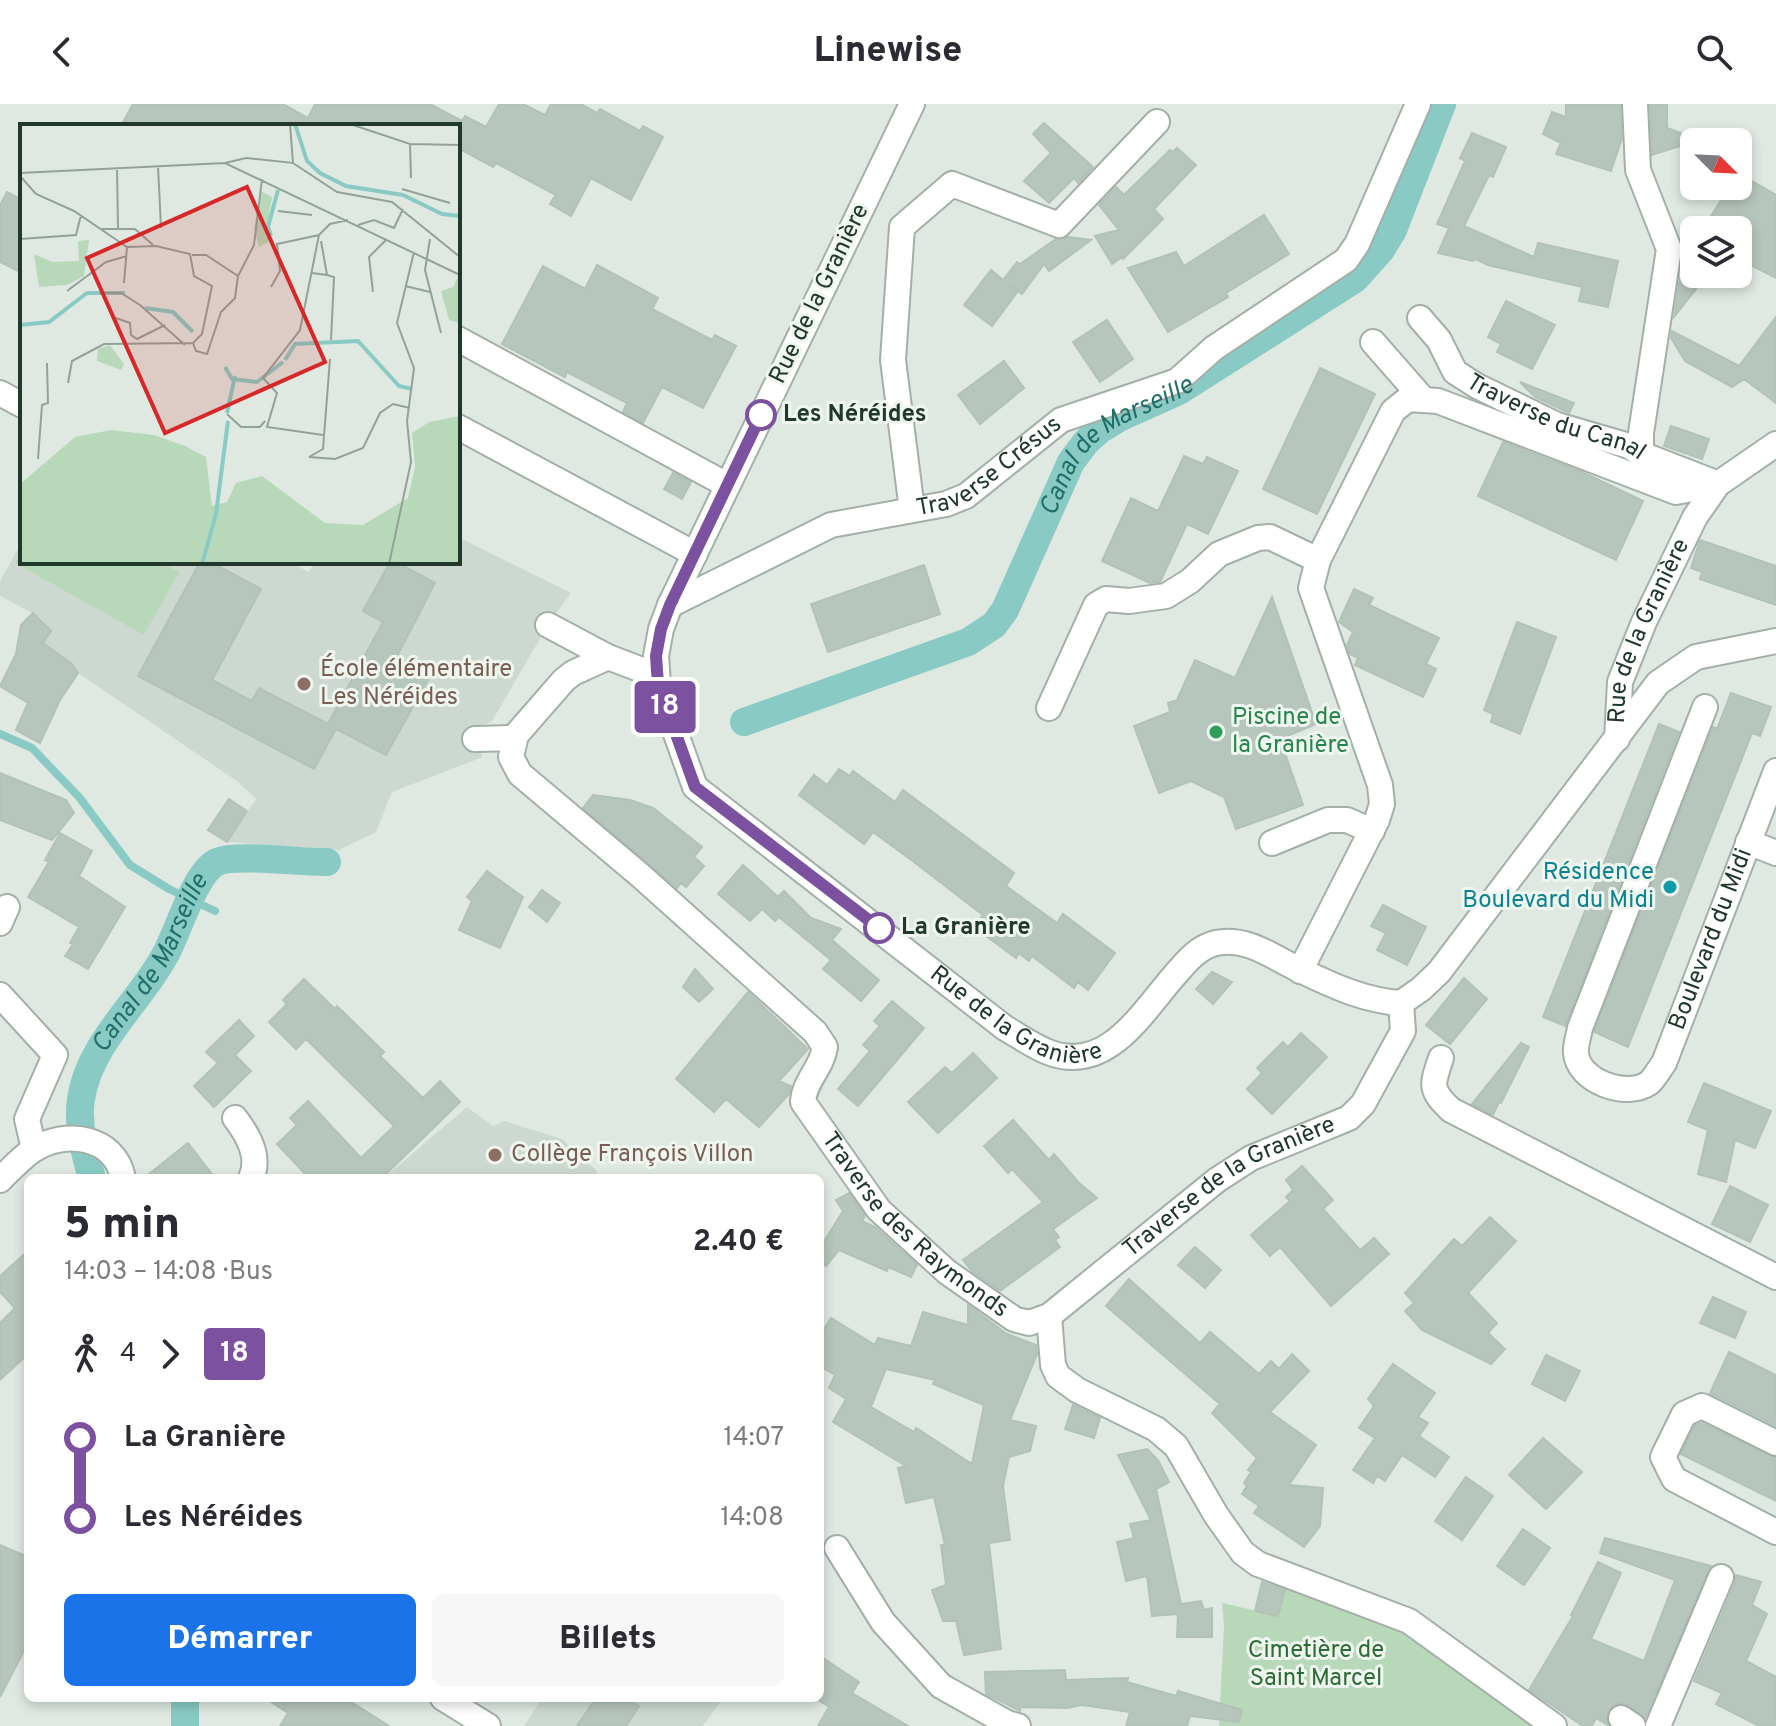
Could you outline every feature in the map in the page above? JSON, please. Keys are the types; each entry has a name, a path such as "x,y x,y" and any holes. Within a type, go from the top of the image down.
{"street":[{"name":"Rue de la Granière","path":"912,104 670,605 656,656 658,684 695,787 1005,1028 1047,1052 1083,1058 1103,1051 1122,1036 1192,956 1201,948 1217,942 1251,946 1300,971 1366,998 1401,1003 1421,989 1439,972 1617,739 1620,682 1644,622 1695,517 1718,484 1776,444"},
{"name":"Traverse Crésus","path":"670,605 831,525 946,504 966,496 1061,420 1177,381 1214,348 1346,260 1357,244 1418,104"},
{"path":"1635,104 1638,170 1669,249 1641,433 1641,454"},
{"path":"912,510 893,360 902,227 952,184 1059,225 1157,122"},
{"name":"Traverse du Canal","path":"1420,318 1439,340 1455,372 1477,386 1557,425 1629,446 1641,454 1718,484"},
{"path":"460,340 727,485"},
{"path":"1373,342 1422,398"},
{"path":"0,393 20,404"},
{"path":"1300,971 1372,831 1382,804 1380,785 1311,588 1318,560 1393,411 1408,399 1438,401 1676,492 1718,484"},
{"path":"460,428 695,554"},
{"path":"1049,708 1096,605 1106,599 1129,601 1166,596 1190,581 1219,554 1258,538 1270,537 1318,560"},
{"path":"548,625 608,657 642,670 658,684"},
{"path":"1617,739 1658,683 1675,669 1696,657 1776,641"},
{"path":"475,739 515,738 564,680 608,657"},
{"name":"Boulevard du Midi","path":"1705,707 1580,1028 1576,1055 1587,1075 1626,1090 1649,1083 1664,1063 1776,771"},
{"name":"Traverse des Raymonds","path":"515,738 511,757 520,774 641,876 815,1032 825,1047 823,1060 804,1090 803,1102 879,1210 947,1272 1014,1319 1029,1323 1049,1316 1053,1365 1058,1376 1156,1429 1176,1446 1216,1515 1243,1553 1258,1564 1409,1621 1554,1726"},
{"path":"1272,843 1328,820 1347,820 1372,831"},
{"path":"1748,842 1776,853"},
{"path":"0,995 55,1055 27,1119 34,1149"},
{"name":"Traverse de la Granière","path":"1049,1316 1217,1180 1251,1158 1349,1118 1363,1104 1403,1031 1401,1003"},
{"path":"1441,1058 1433,1084 1436,1096 1451,1110 1776,1277"},
{"path":"235,1118 250,1139 255,1169 253,1174"},
{"path":"0,1180 34,1149 62,1138 96,1141 112,1153 122,1174"},
{"path":"1776,1443 1702,1406 1684,1414 1663,1457 1674,1479 1776,1532"},
{"path":"837,1548 883,1622 941,1686 1007,1723 1018,1726"},
{"path":"1658,1726 1721,1577"},
{"path":"449,1702 488,1726"}],"shaded area":[{"name":"École élémentaire Les Néréides","path":"460,538 571,593 548,625 492,721 471,731 483,757 392,792 376,832 339,850 227,842 256,799 237,781 78,673 43,643 51,630 36,615 0,596 0,581 20,546 20,564 293,564 309,572 314,564 460,564"},
{"name":"Collège François Villon","path":"467,1107 493,1126 504,1121 562,1139 596,1170 596,1174 389,1174"},
{"path":"539,1702 720,1702 703,1726 524,1726"}],"green space":[{"path":"20,554 20,564 165,564 179,572 144,635 15,563"},
{"name":"Cimetière de Saint Marcel","path":"1287,1585 1397,1626 1542,1726 1219,1726 1224,1626 1222,1603 1278,1616"}],"building":[{"path":"133,104 283,104 308,118 315,104 430,104 462,121 465,116 486,127 499,104 523,104 545,115 551,104 581,104 597,113 600,109 640,131 643,126 663,137 631,200 591,178 571,216 550,204 556,195 496,163 493,167 460,149 460,124 122,124"},
{"path":"1566,104 1620,104 1622,138 1611,171 1556,154 1561,143 1543,134 1552,112 1566,117"},
{"path":"1650,104 1667,104 1667,128 1680,133 1680,146 1652,155"},
{"path":"1044,123 1093,167 1078,183 1074,178 1049,203 1024,181 1051,153 1033,134"},
{"path":"1472,133 1506,147 1493,177 1489,175 1464,226 1534,257 1538,243 1618,261 1608,307 1579,301 1582,287 1488,265 1475,259 1438,253 1449,228 1437,224 1465,161 1460,158"},
{"path":"1177,148 1196,165 1154,209 1163,219 1123,259 1112,264 1095,236 1119,230 1099,205 1116,187 1124,195 1170,150 1173,152"},
{"path":"1752,181 1776,195 1776,278 1752,266 1752,216 1711,216 1721,200 1752,200"},
{"path":"7,192 20,199 20,272 0,262 0,205"},
{"path":"1264,215 1289,254 1226,293 1228,297 1168,332 1128,268 1176,252 1184,266"},
{"path":"1056,239 1091,240 1049,271 1044,264 1022,294 1009,284 1018,291 992,326 964,305 991,270 1003,280 1017,262 1020,264"},
{"path":"597,265 658,298 652,309 712,340 715,335 736,346 703,408 662,387 643,423 623,412 627,403 567,372 565,377 502,344 543,266 585,289"},
{"path":"1680,278 1680,288 1696,289 1674,317"},
{"path":"1506,301 1555,325 1532,369 1497,352 1501,344 1488,337"},
{"path":"1776,317 1776,403 1744,379 1732,387 1685,361 1671,338 1672,331 1739,366"},
{"path":"1107,320 1133,359 1100,382 1073,342"},
{"path":"1004,361 1024,388 980,424 958,395"},
{"path":"1320,368 1375,394 1317,514 1263,489"},
{"path":"1520,382 1574,403 1569,413 1535,397"},
{"path":"1671,426 1709,439 1702,459 1664,446"},
{"path":"1503,442 1582,472 1643,501 1616,560 1478,496"},
{"path":"1184,456 1203,464 1207,457 1238,471 1208,534 1187,524 1160,582 1150,583 1102,561 1131,498 1158,511"},
{"path":"673,473 691,482 682,499 664,489"},
{"path":"1700,540 1776,566 1776,605 1700,579 1702,572 1691,568"},
{"path":"199,564 215,564 261,589 212,680 252,701 259,688 328,724 383,622 363,611 389,564 400,564 435,583 395,660 429,678 386,755 336,729 314,769 138,676"},
{"path":"924,565 940,614 828,652 811,604"},
{"path":"1354,589 1373,598 1369,605 1439,638 1426,664 1436,669 1423,697 1355,665 1358,658 1350,654 1347,645 1353,632 1339,622"},
{"name":"Piscine de la Granière","path":"1272,597 1316,724 1280,739 1303,805 1236,829 1224,797 1191,781 1159,793 1134,726 1170,712 1168,703 1177,700 1195,660 1235,678"},
{"path":"33,613 51,631 43,643 72,664 78,673 60,700 40,743 16,730 28,703 0,686 16,654 21,625"},
{"path":"1517,622 1556,637 1520,734 1491,722 1493,714 1484,710"},
{"name":"Résidence Boulevard du Midi","path":"1731,693 1771,707 1760,736 1752,733 1628,1047 1594,1032 1713,727 1717,729"},
{"path":"1659,724 1679,732 1565,1026 1543,1017"},
{"path":"839,769 850,776 853,771 895,802 903,790 1014,873 1006,886 1057,923 1063,914 1115,953 1088,990 1078,982 1074,988 1032,956 1029,961 1019,953 1016,958 974,927 983,915 914,862 873,832 864,844 799,795 814,775 827,785"},
{"path":"0,773 66,800 74,813 52,840 0,820"},
{"path":"593,795 630,800 653,808 702,847 694,857 704,866 686,887 681,883 677,888 583,808"},
{"path":"229,799 247,811 227,842 208,830"},
{"path":"60,833 92,851 79,876 125,907 88,969 65,956 79,927 28,897 49,862 45,860"},
{"path":"743,865 778,897 784,891 811,918 841,929 832,940 879,980 861,1001 823,969 831,960 779,917 775,921 762,909 750,921 718,894"},
{"path":"487,871 523,897 500,948 459,930 472,901 467,897"},
{"path":"542,890 560,903 547,922 529,907"},
{"path":"1383,905 1426,927 1407,965 1377,950 1386,933 1371,926"},
{"path":"695,969 713,989 699,1002 683,987"},
{"path":"1212,972 1232,982 1213,1004 1196,989"},
{"path":"1464,978 1487,999 1450,1044 1426,1025"},
{"path":"304,979 384,1052 380,1056 423,1098 440,1081 460,1102 386,1174 305,1174 277,1144 297,1125 290,1118 308,1101 361,1158 394,1126 306,1039 296,1049 269,1022 287,1004 283,1000"},
{"path":"748,992 808,1049 779,1081 791,1086 789,1094 759,1127 726,1099 714,1112 676,1079"},
{"path":"892,1001 924,1028 858,1106 838,1089 870,1051 863,1045 880,1026 874,1021"},
{"path":"239,1020 254,1036 235,1055 251,1071 214,1107 194,1086 218,1063 206,1052"},
{"path":"1301,1033 1327,1057 1272,1114 1247,1089 1262,1073 1257,1068 1283,1042 1288,1047"},
{"path":"1521,1043 1529,1047 1493,1115 1472,1104"},
{"path":"973,1053 997,1078 938,1133 908,1102 945,1067 952,1073"},
{"path":"1704,1083 1771,1111 1755,1148 1735,1140 1726,1182 1698,1174 1708,1130 1688,1122"},
{"path":"1013,1120 1049,1160 1054,1154 1097,1198 1053,1229 1059,1237 1055,1240 1060,1247 1000,1291 972,1271 963,1260 1043,1202 1012,1169 1008,1173 984,1146"},
{"path":"188,1143 212,1174 149,1174"},
{"path":"1302,1166 1333,1200 1323,1209 1360,1250 1374,1238 1389,1254 1331,1306 1280,1247 1270,1256 1251,1235 1290,1201 1286,1197 1293,1190 1286,1180"},
{"path":"1730,1186 1768,1205 1750,1242 1712,1224"},
{"path":"849,1193 865,1216 862,1221 875,1227 917,1265 911,1277 888,1267 887,1271 839,1250 826,1266 824,1264 824,1242 843,1211 836,1200"},
{"path":"1490,1217 1516,1241 1468,1293 1497,1323 1488,1333 1505,1349 1491,1364 1422,1330 1405,1311 1414,1303 1405,1293 1454,1239 1462,1246"},
{"path":"1195,1247 1221,1270 1205,1288 1178,1265"},
{"path":"24,1255 24,1358 0,1380 0,1323 15,1308 0,1292 0,1276"},
{"path":"1129,1279 1200,1343 1210,1332 1259,1374 1271,1361 1279,1369 1292,1354 1309,1371 1270,1412 1316,1445 1289,1485 1323,1488 1320,1526 1304,1547 1254,1513 1259,1506 1242,1494 1251,1472 1248,1470 1257,1458 1212,1413 1220,1404 1106,1306"},
{"path":"1713,1297 1746,1312 1735,1338 1700,1323"},
{"path":"968,1305 1007,1334 1036,1345 1037,1354 1010,1420 1036,1426 1030,1451 1009,1457 1003,1486 1010,1540 989,1543 1001,1649 964,1655 956,1621 943,1621 932,1590 946,1585 941,1545 945,1545 934,1497 906,1503 898,1468 906,1466 833,1422 846,1399 829,1388 835,1375 824,1368 824,1329 831,1318 875,1345 878,1338 911,1346 923,1312 968,1325","holes":["886,1369 935,1380 933,1384 984,1405 972,1464 916,1428 914,1432 871,1407"]},
{"path":"1729,1352 1776,1375 1776,1426 1710,1393"},
{"path":"1546,1355 1580,1371 1565,1401 1532,1384"},
{"path":"1393,1364 1435,1393 1418,1417 1428,1423 1419,1436 1449,1457 1435,1477 1402,1455 1385,1481 1377,1476 1373,1483 1353,1470 1375,1438 1359,1428 1374,1406 1368,1399"},
{"path":"1073,1405 1100,1418 1094,1438 1065,1429"},
{"path":"1702,1423 1776,1458 1776,1501 1681,1454 1695,1425"},
{"path":"1543,1438 1582,1472 1546,1509 1509,1475"},
{"path":"1147,1449 1158,1460 1169,1482 1156,1489 1181,1604 1201,1601 1204,1610 1212,1608 1212,1637 1177,1637 1178,1614 1152,1616 1147,1576 1126,1581 1117,1542 1134,1538 1130,1524 1151,1520 1118,1455"},
{"path":"1466,1477 1493,1496 1462,1540 1435,1521"},
{"path":"1523,1529 1550,1548 1524,1585 1497,1566"},
{"path":"1605,1538 1711,1566 1645,1718 1621,1703 1608,1710 1608,1725 1596,1718 1592,1726 1583,1726 1529,1690 1573,1616 1598,1562 1621,1573 1591,1639 1644,1661 1675,1580 1600,1553"},
{"path":"0,1545 24,1555 24,1651 0,1697"},
{"path":"1736,1575 1761,1582 1752,1605 1767,1614 1746,1661 1776,1677 1776,1726 1759,1726 1716,1704 1722,1693 1694,1681"},
{"path":"1262,1582 1285,1590 1278,1616 1255,1611"},
{"path":"824,1659 859,1682 852,1693 908,1726 818,1726 829,1707 822,1702 824,1702"},
{"path":"1065,1670 1066,1680 1128,1678 1127,1682 1176,1696 1178,1691 1242,1710 1239,1722 1190,1716 1187,1726 1126,1726 1130,1712 1082,1705 1067,1708 1020,1707 1020,1711 986,1694 985,1672"},
{"path":"271,1702 351,1702 389,1726 280,1726 288,1713"},
{"path":"593,1702 632,1702 639,1706 626,1726 577,1726"}],"waterway":[{"name":"Canal de Marseille","path":"744,722 968,642 994,625 1005,610 1071,462 1086,442 1119,418 1179,391 1355,279 1381,250 1393,230 1442,104"},
{"path":"0,734 32,748 79,797 130,865 169,889 215,911"},
{"name":"Canal de Marseille","path":"91,1174 80,1119 86,1079 104,1042 164,957 201,878 209,868 226,859 327,862"},
{"name":"Canal de Marseille","path":"185,1702 185,1726"}],"bus line":[{"name":"18","path":"761,415 670,605 656,656 658,684 695,787 879,928"}],"place":[{"name":"Les Néréides","path":"761,415"},
{"name":"École élémentaire Les Néréides","path":"304,684"},
{"name":"Piscine de la Granière","path":"1216,732"},
{"name":"Résidence Boulevard du Midi","path":"1670,887"},
{"name":"La Granière","path":"879,928"},
{"name":"Collège François Villon","path":"495,1155"}]}
